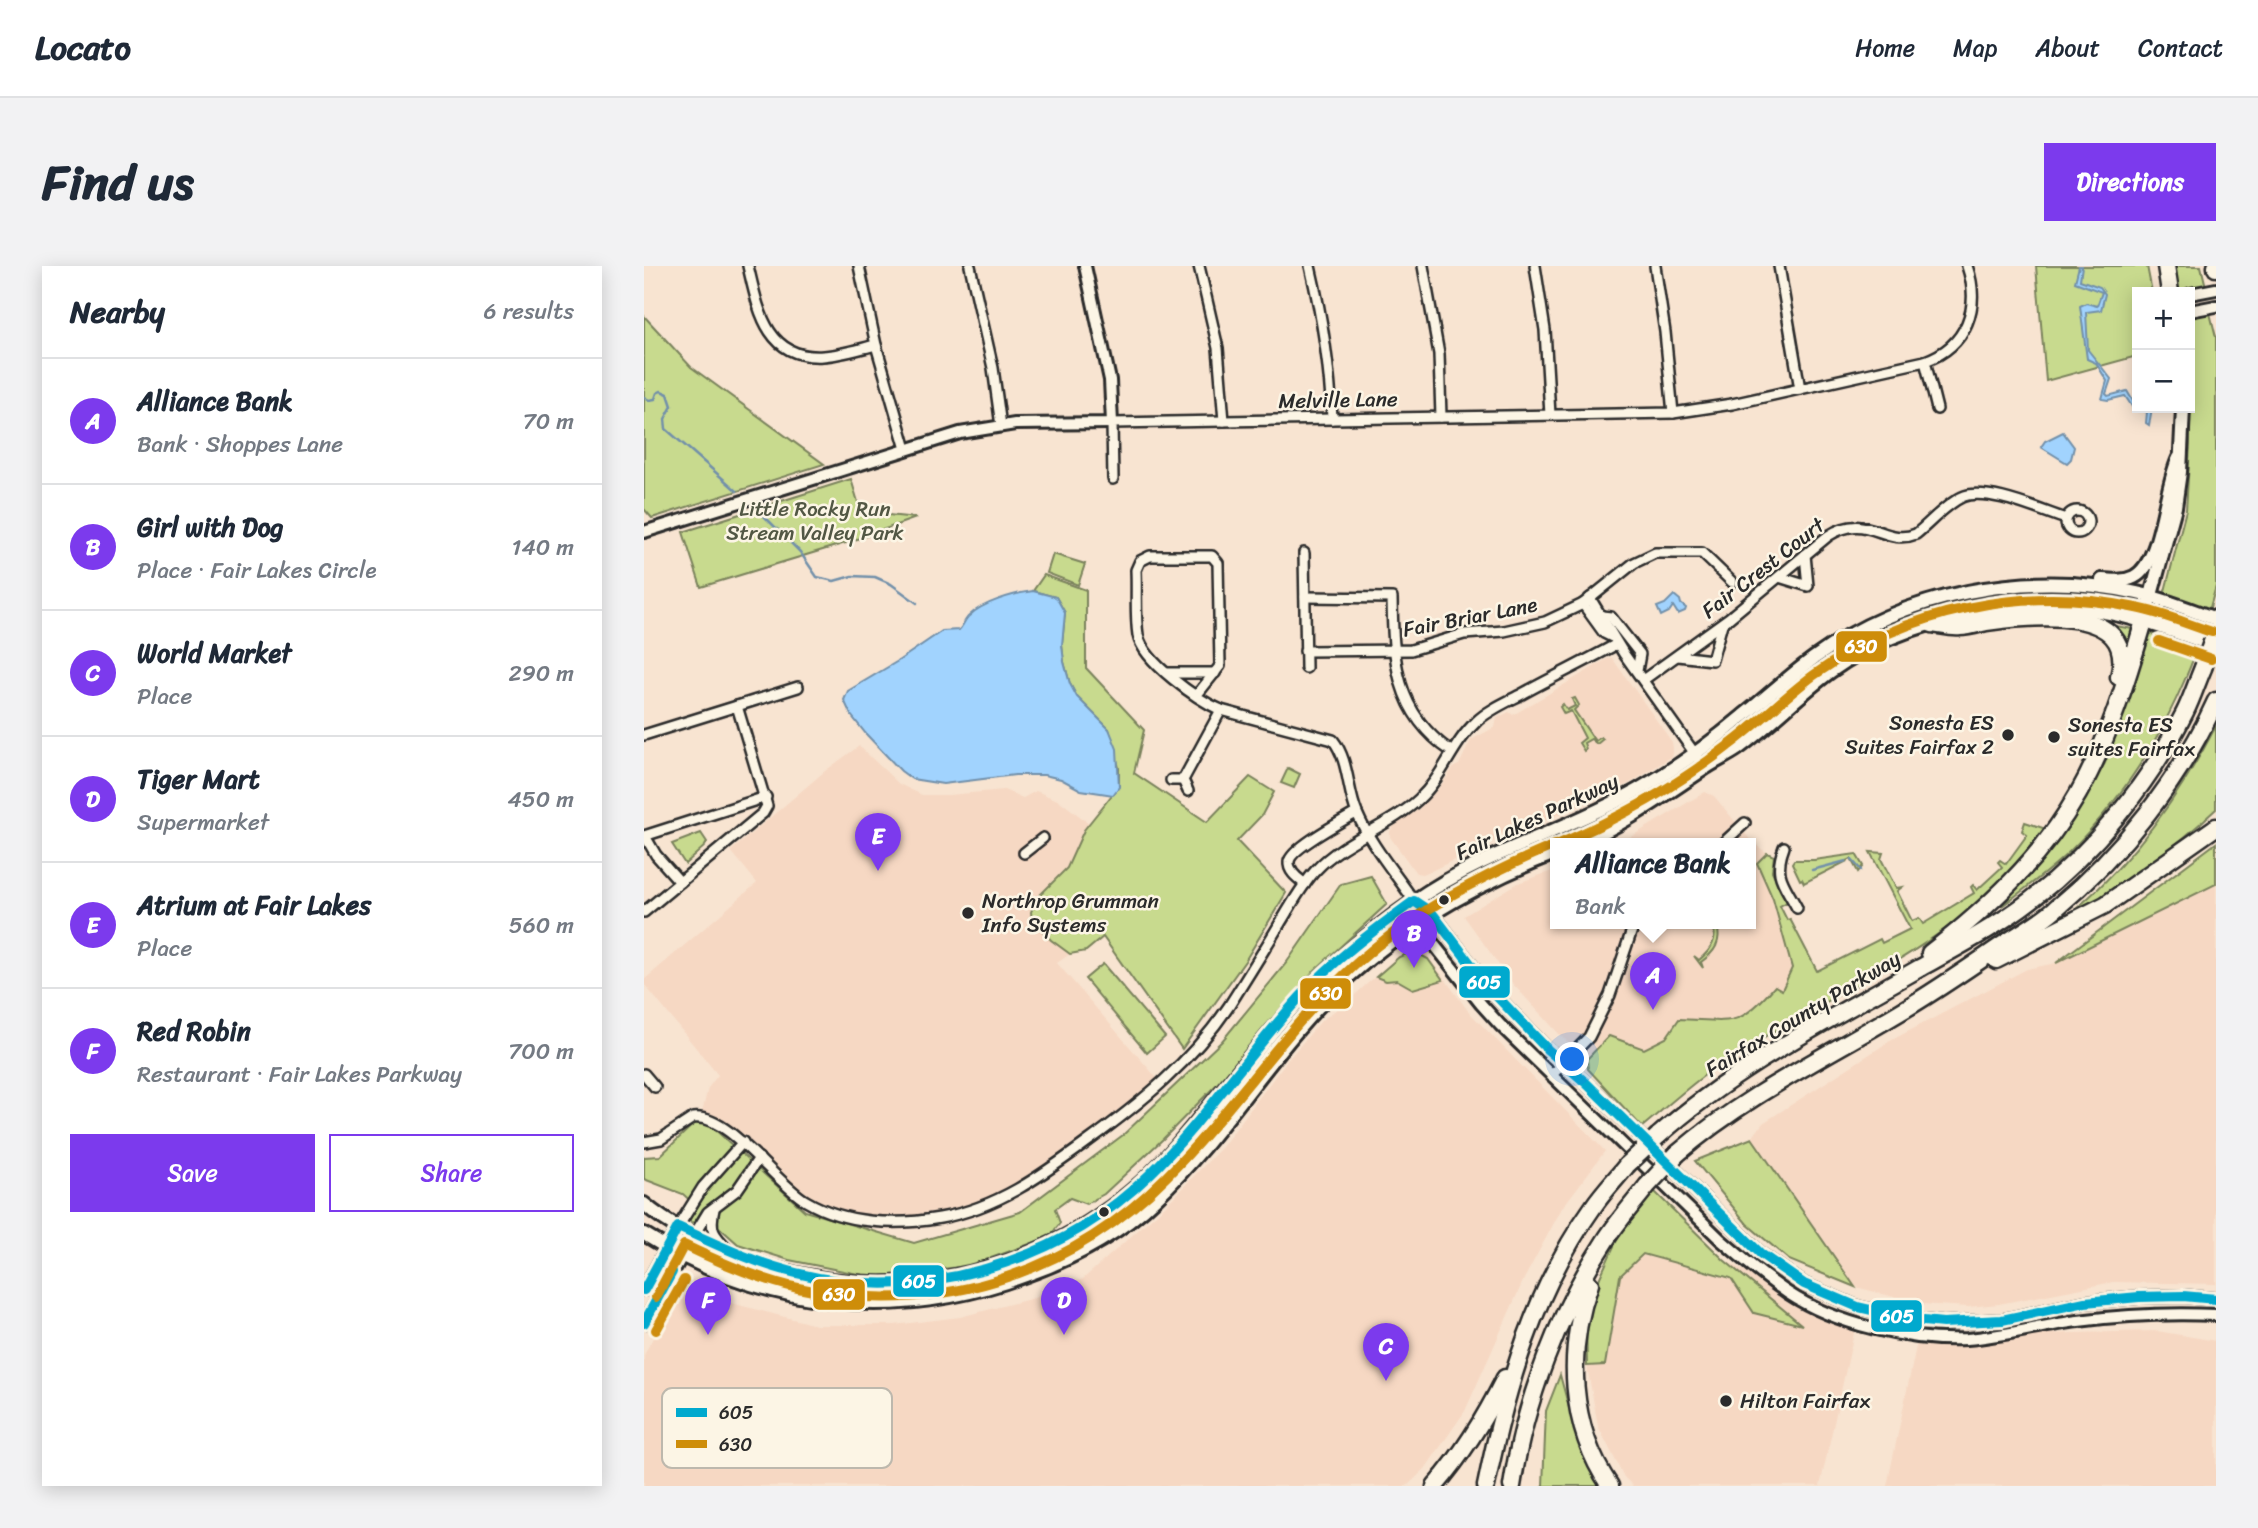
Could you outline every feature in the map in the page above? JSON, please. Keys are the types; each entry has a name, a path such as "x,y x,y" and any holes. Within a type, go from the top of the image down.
{"highway":[{"path":"2166,266 2169,287"},
{"path":"1932,624 1959,627 2008,620 2058,619 2083,621 2105,628 2116,640 2123,659 2108,730"},
{"path":"1816,1027 1924,957 1967,924 1997,897 2053,831 2078,794 2108,730 2144,621"},
{"name":"Fairfax County Parkway","path":"1486,1486 1522,1344 1552,1275 1593,1205 1658,1136 1726,1083 1816,1027 1988,930 2054,880 2109,825 2145,780 2186,711 2216,631"},
{"path":"1512,1486 1519,1445 1547,1357 1579,1286 1606,1240 1647,1186 1677,1154 1735,1110 1940,987 2053,911 2095,874 2140,823 2178,769 2216,701"},
{"path":"1940,987 2105,905 2216,827"},
{"path":"1610,1486 1595,1460 1581,1419 1576,1397 1574,1359 1582,1307 1596,1269 1621,1222"},
{"path":"1435,1486 1482,1420 1522,1344"}],"main road":[{"path":"2144,621 2175,507 2183,413"},
{"path":"2005,586 2039,576 2127,581 2139,574 2152,559 2172,474 2179,458"},
{"name":"Fair Lakes Parkway","path":"644,1204 678,1227 733,1254 773,1269 834,1282 909,1284 955,1278 1040,1250 1080,1230 1130,1192 1159,1165 1301,995 1368,936 1414,901 1481,862 1611,805 1651,782 1728,729 1828,648 1859,630 1934,601 2005,586 2042,583 2078,585 2151,597 2216,619"},
{"name":"Fair Lakes Parkway","path":"1591,838 1644,808 1737,748 1833,670 1887,640 1932,624 2043,606 2110,613 2144,621 2216,646"},
{"name":"Fair Lakes Parkway","path":"644,1234 681,1256 744,1282 784,1294 866,1304 894,1304 943,1298 1004,1283 1053,1265 1098,1242 1157,1197 1214,1136 1306,1019 1348,976 1432,913 1492,879 1550,855"}],"street":[{"path":"748,266 762,321 769,333 784,346 796,353 821,357 876,345"},
{"path":"859,266 876,345 906,449"},
{"path":"970,266 993,368 1001,426"},
{"path":"1085,266 1110,380 1113,479"},
{"path":"1199,266 1217,348 1224,421"},
{"path":"1310,266 1328,353 1332,419"},
{"path":"1423,266 1439,354 1441,417"},
{"path":"1535,266 1545,330 1550,415"},
{"path":"1655,266 1673,412"},
{"path":"1779,266 1800,389"},
{"name":"Melville Lane","path":"644,532 906,449 960,433 1001,426 1673,412 1732,404 1925,361 1952,347 1968,324 1973,301 1967,266"},
{"path":"2195,293 2216,289"},
{"path":"2195,311 2216,306"},
{"path":"1925,361 1937,409"},
{"name":"Fair Crest Court","path":"1640,677 1678,656 1723,623 1828,536 1850,525 1908,537 1922,529 1959,498 1975,494 1990,495 2066,519"},
{"path":"1304,553 1306,668"},
{"name":"Fair Briar Lane","path":"1306,651 1412,650 1464,634 1504,631 1545,622 1586,601 1634,563 1655,553 1702,553 1732,582"},
{"path":"1779,577 1808,586 1805,555"},
{"path":"1196,696 1220,666 1219,563 1212,556 1150,556 1140,561 1136,570 1138,637 1143,648 1196,696 1221,710 1334,740 1340,749 1356,813 1368,832 1414,901 1432,913 1496,996 1761,1254 1804,1284 1855,1306 1914,1320 1974,1322 2002,1320 2085,1303 2115,1300 2183,1296 2216,1299"},
{"path":"1305,597 1392,597 1393,650 1402,688 1416,715 1434,740 1451,751"},
{"path":"1586,601 1599,619 1611,629 1615,640 1640,677 1705,768"},
{"path":"1599,619 1611,617 1626,634 1640,654 1636,665 1640,677"},
{"path":"1678,656 1712,660 1723,623"},
{"path":"644,1142 661,1139 693,1118 701,1117 743,1142 787,1188 805,1201 831,1212 861,1219 902,1222 939,1218 977,1208 1012,1194 1140,1102 1180,1066 1227,1008 1305,884 1326,861 1418,800 1429,788 1451,751 1478,719 1615,640"},
{"path":"1168,673 1215,673"},
{"path":"644,735 798,687"},
{"path":"644,912 763,813 767,806 737,706"},
{"path":"1183,780 1221,710"},
{"path":"1171,780 1183,780"},
{"path":"1183,780 1188,791"},
{"path":"680,882 656,855 645,836 766,797"},
{"path":"1305,884 1290,869 1290,858 1316,837 1356,813"},
{"path":"1729,838 1745,823"},
{"path":"1024,853 1043,838"},
{"path":"1784,847 1778,868 1797,908"},
{"path":"1414,901 1417,923 1480,1004 1551,1076 1753,1268 1791,1295 1847,1321 1886,1332 1923,1338 1964,1339 2020,1333 2075,1321 2128,1315 2216,1315"},
{"path":"1551,1076 1589,1037 1600,1016 1632,929"},
{"path":"644,1074 655,1087"},
{"path":"644,1290 703,1187 743,1142"},
{"path":"644,1323 702,1220 737,1190 759,1158"},
{"path":"714,1207 710,1223 712,1230 733,1254"}],"shaded area":[{"path":"1612,658 1672,742 1671,757 1632,782 1597,799 1509,834 1431,871 1416,873 1390,837 1390,831 1419,809 1439,788 1454,767 1459,765 1471,740 1495,727 1497,718 1509,712 1513,715"},
{"path":"859,746 899,784 922,795 1004,790 1023,798 1036,791 1060,801 1090,824 1084,830 1067,868 1036,899 1051,940 1070,954 1057,963 1162,1084 1042,1175 962,1213 878,1221 818,1207 759,1158 701,1117 708,1088 718,1075 644,984 644,980 757,883 731,851 825,771"},
{"path":"1705,792 1714,796 1749,838 1629,838"},
{"path":"1756,845 1767,853 1757,863 1773,899 1792,968 1782,990 1775,986 1759,1004 1739,1020 1666,1038 1644,1049 1609,1037 1587,1059 1561,1036 1512,983 1464,916 1518,883 1550,872 1550,929 1756,929"},
{"path":"2216,884 2216,1284 2113,1282 1999,1304 1968,1307 1921,1304 1856,1287 1752,1138 1763,1123 1890,1041 2027,969 2056,963"},
{"path":"1410,951 1425,952 1469,1012 1605,1151 1562,1208 1524,1279 1465,1411 1425,1469 1407,1486 644,1486 644,1355 681,1284 731,1303 816,1325 894,1325 960,1317 1034,1298 1083,1279 1164,1207 1222,1147 1285,1063 1322,1020 1347,1002 1398,956"},
{"path":"1643,1254 1724,1260 1791,1295 1856,1324 1820,1486 1633,1486 1624,1477 1598,1426 1587,1366 1620,1276"},
{"path":"2157,1331 2216,1341 2216,1486 1887,1486 1918,1337"}],"green space":[{"path":"2036,266 2147,266 2151,287 2132,287 2132,357 2046,381"},
{"path":"2171,266 2201,266 2206,287 2176,287"},
{"path":"2210,313 2216,337 2216,586 2209,611 2164,595 2186,510 2190,413 2195,413 2195,317"},
{"name":"Little Rocky Run Stream Valley Park","path":"644,316 691,367 824,464 652,518 644,509"},
{"name":"Little Rocky Run Stream Valley Park","path":"851,479 861,512 916,518 849,542 701,587 683,532"},
{"path":"1053,554 1085,564 1078,585 1047,573"},
{"path":"1044,575 1086,590 1086,668 1144,730 1134,773 1207,822 1250,777 1274,792 1262,815 1237,841 1286,893 1245,961 1182,1049 1103,937 1086,951 1070,954 1051,940 1032,920 1031,912 1036,899 1067,868 1084,830 1119,786 1119,768 1109,729 1077,697 1070,684 1062,645 1065,613 1056,597 1033,591"},
{"path":"2110,625 2133,629 2127,653"},
{"path":"2149,633 2197,649 2159,732 2128,783 2090,830 2053,866 2002,906 2061,835 2105,763"},
{"path":"1575,698 1579,705 1574,710 1595,741 1601,737 1603,739 1597,744 1591,739 1584,743 1584,751 1579,743 1585,738 1571,711 1564,714 1560,707 1563,704 1567,710 1575,706 1572,699"},
{"path":"2216,726 2216,809 2180,841 2141,870 2059,923 2106,881 2148,833 2167,808"},
{"path":"1288,768 1300,774 1294,788 1281,783"},
{"path":"1678,772 1680,772 1572,838 1559,838"},
{"path":"2025,822 2046,829 2015,868 1980,901 1902,958 1722,1063 1642,1127 1588,1069 1587,1059 1609,1036 1644,1049 1666,1038 1679,1019 1733,1019 1752,1010 1775,986 1782,990 1792,968 1773,899 1757,863 1767,853 1774,856 1772,871 1787,902 1780,906 1787,920 1790,919 1817,971 1880,939 1882,943 1910,929 1870,852 1883,853 1881,859 1896,888 1902,887 1897,891 1912,921 1919,918 1923,924 1974,893 1971,887 1973,885 1977,890 2002,867 1998,862 2000,860 2006,864 2027,835 2022,831"},
{"path":"701,833 707,842 705,846 685,864 672,844"},
{"path":"1550,842 1550,848 1440,898 1488,870"},
{"path":"2216,843 2216,884 2056,963"},
{"path":"1856,854 1863,866 1858,872 1851,859 1804,883 1792,863 1794,860"},
{"path":"1371,876 1387,904 1315,970 1217,1084 1104,1194 1086,1204 1070,1198 1055,1209 1060,1223 1049,1237 969,1266 873,1277 789,1260 738,1244 702,1212 696,1221 691,1223 689,1219 696,1206 683,1194 644,1179 644,1157 660,1156 701,1117 805,1211 914,1243 1020,1212 1123,1135 1222,1041 1287,962 1341,884"},
{"path":"1714,929 1718,929 1718,941 1714,950 1701,962 1703,968 1694,956 1699,960 1710,948 1715,935"},
{"path":"1413,951 1428,959 1443,980 1413,989 1397,980 1386,981 1376,977 1399,957"},
{"path":"1103,964 1165,1037 1147,1053 1085,979"},
{"path":"1752,1138 1855,1287 1789,1260 1747,1224 1695,1161"},
{"path":"1654,1191 1724,1260 1802,1325 1754,1313 1731,1278 1643,1254 1620,1276 1605,1365 1587,1366 1586,1317 1600,1277 1618,1237"},
{"path":"1560,1375 1578,1441 1599,1486 1543,1486 1546,1411"}],"water":[{"path":"2079,266 2082,266 2080,280 2100,287 2105,294 2101,310 2086,312 2088,350 2111,379 2106,394 2108,396 2127,391 2132,400 2132,406 2125,396 2102,399 2107,381 2096,363 2087,359 2080,306 2086,303 2097,306 2102,292 2075,282"},
{"path":"2147,413 2151,413 2149,425 2146,423"},
{"path":"2063,432 2074,447 2067,463 2041,447 2045,441"},
{"path":"1033,591 1056,597 1065,613 1062,645 1070,684 1077,697 1109,729 1117,749 1119,787 1113,795 1081,790 1061,779 1044,775 1015,775 943,784 912,779 901,771 851,715 844,700 848,691 942,631 959,630 974,611 1008,596"},
{"path":"1674,595 1686,608 1685,611 1678,614 1673,606 1661,616 1657,607 1665,604"}],"waterway":[{"path":"644,397 655,399 661,391 668,394 672,406 665,419 666,429 737,491"},
{"path":"757,509 800,552 817,577 834,581 852,576 875,577 891,584 917,603"},
{"path":"1852,860 1861,870"},
{"path":"1812,870 1846,861"}],"transit line":[{"name":"630","path":"1572,838 1626,812 1688,775 1739,738 1814,675 1850,652 1888,633 1928,618 2010,601 2094,601 2136,608 2212,632"},
{"name":"630","path":"2159,641 2211,659"},
{"name":"630","path":"656,1297 684,1245 769,1280 798,1288 849,1296 899,1297 949,1292 997,1280 1043,1263 1087,1240 1128,1211 1166,1177 1306,1015 1378,945 1450,896 1550,847"},
{"name":"605","path":"644,1290 678,1227 751,1259 796,1273 843,1281 891,1283 939,1279 985,1269 1030,1253 1073,1232 1113,1206 1149,1175 1189,1132 1313,983 1355,946 1414,901 1432,913 1488,987 1548,1050 1585,1082 1761,1254 1804,1284 1858,1307 1914,1320 1943,1323 2002,1320 2085,1302 2139,1297 2183,1296 2216,1299"},
{"name":"605","path":"644,1323 672,1272"},
{"name":"630","path":"656,1330 684,1280"}],"place":[{"name":"Sonesta ES Suites Fairfax 2","path":"2008,735"},
{"name":"Sonesta ES suites Fairfax","path":"2054,737"},
{"name":"Atrium at Fair Lakes","path":"878,871"},
{"name":"Northrop Grumman Info Systems","path":"968,913"},
{"name":"Girl with Dog","path":"1414,968"},
{"name":"Alliance Bank","path":"1653,1010"},
{"name":"Red Robin","path":"708,1335"},
{"name":"Tiger Mart","path":"1064,1335"},
{"name":"World Market","path":"1386,1381"},
{"name":"Hilton Fairfax","path":"1726,1401"}]}
